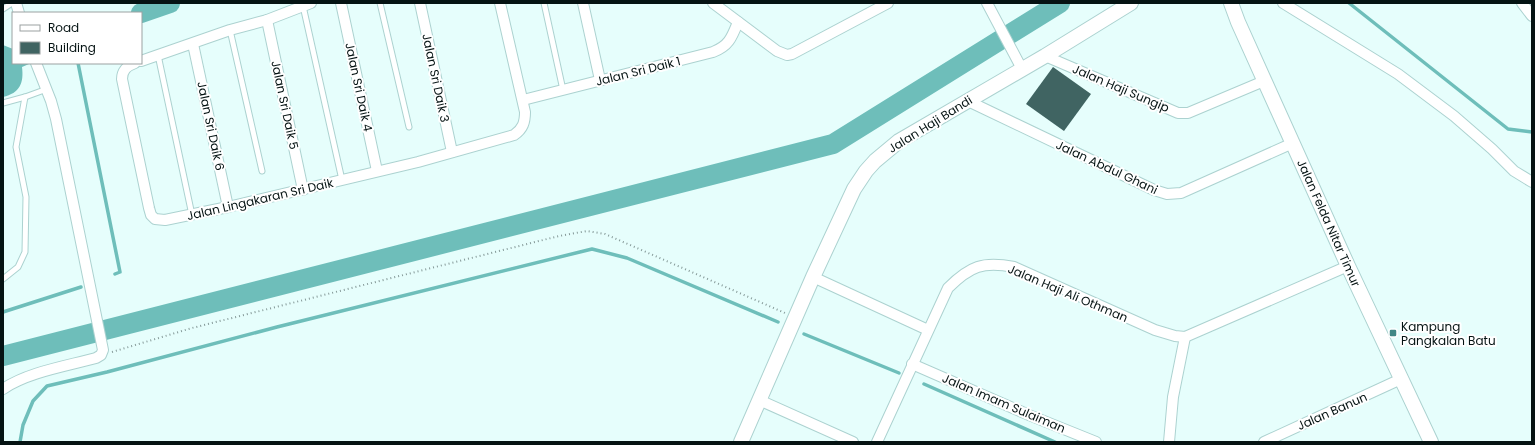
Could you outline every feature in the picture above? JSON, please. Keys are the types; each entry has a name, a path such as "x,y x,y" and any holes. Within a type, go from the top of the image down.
{"street":[{"name":"Jalan Sri Daik 4","path":"341,3 377,171"},
{"name":"Jalan Sri Daik 3","path":"420,3 452,152"},
{"path":"500,3 523,100"},
{"path":"583,3 600,80"},
{"path":"713,3 777,51 787,55 792,54 888,3"},
{"path":"987,3 1022,69"},
{"name":"Jalan Haji Bandi","path":"741,442 813,277 854,189 875,160 899,141 1045,56 1131,3"},
{"name":"Jalan Felda Nitar Timur","path":"1231,3 1264,81 1348,266 1431,442"},
{"path":"1284,3 1398,74 1454,116 1492,149 1514,171 1532,182"},
{"path":"1522,3 1532,16"},
{"path":"142,61 230,30 266,20 307,4"},
{"name":"Jalan Sri Daik 5","path":"266,20 303,190"},
{"name":"Jalan Sri Daik 1","path":"523,100 713,52 722,48 728,42 738,22"},
{"name":"Jalan Sri Daik 6","path":"193,44 228,207"},
{"name":"Jalan Haji Sungip","path":"1045,56 1178,113 1188,113 1264,81"},
{"path":"3,389 22,379 96,358 102,353 56,119 47,89 37,64"},
{"name":"Jalan Lingakaran Sri Daik","path":"133,64 127,67 124,71 122,79 151,215 159,220 192,215 303,190 505,138 519,132 523,127 525,112 523,100"},
{"name":"Jalan Abdul Ghani","path":"968,101 1154,190 1167,194 1181,193 1293,143"},
{"name":"Jalan Haji Ali Othman","path":"877,442 948,288 961,275 974,268 988,264 1000,264 1014,267 1155,330 1175,336 1185,337"},
{"path":"1169,442 1173,396 1185,337 1348,266"},
{"path":"813,277 928,330"},
{"name":"Jalan Imam Sulaiman","path":"912,364 1029,415 1096,442"},
{"name":"Jalan Banun","path":"1264,442 1401,379"},
{"path":"759,400 853,442"}],"lane":[{"path":"3,9 12,3"},
{"path":"380,3 409,127"},
{"path":"544,3 563,90"},
{"path":"307,4 342,180"},
{"path":"230,30 262,171"},
{"path":"158,55 192,215"},
{"path":"3,103 47,89"},
{"path":"3,279 18,267 25,252 26,197 16,147 25,97"}],"path":[{"path":"102,353 192,328 559,236 587,231 605,234 795,318"}],"water":[{"path":"3,45 12,49 12,64 29,64 22,67 22,78 20,86 17,90 3,97"}],"building":[{"path":"1053,67 1091,94 1064,131 1026,104"}],"waterway":[{"path":"142,13 170,3"},
{"path":"3,356 833,144 1060,3"},
{"path":"1349,3 1508,129 1532,132"},
{"path":"78,64 120,272 115,274"},
{"path":"20,442 23,425 33,401 47,386 592,249 627,258 778,322"},
{"path":"3,312 81,287"},
{"path":"804,334 899,373"},
{"path":"924,384 1055,442"}],"place":[{"name":"Kampung Pangkalan Batu","path":"1393,333"}]}
